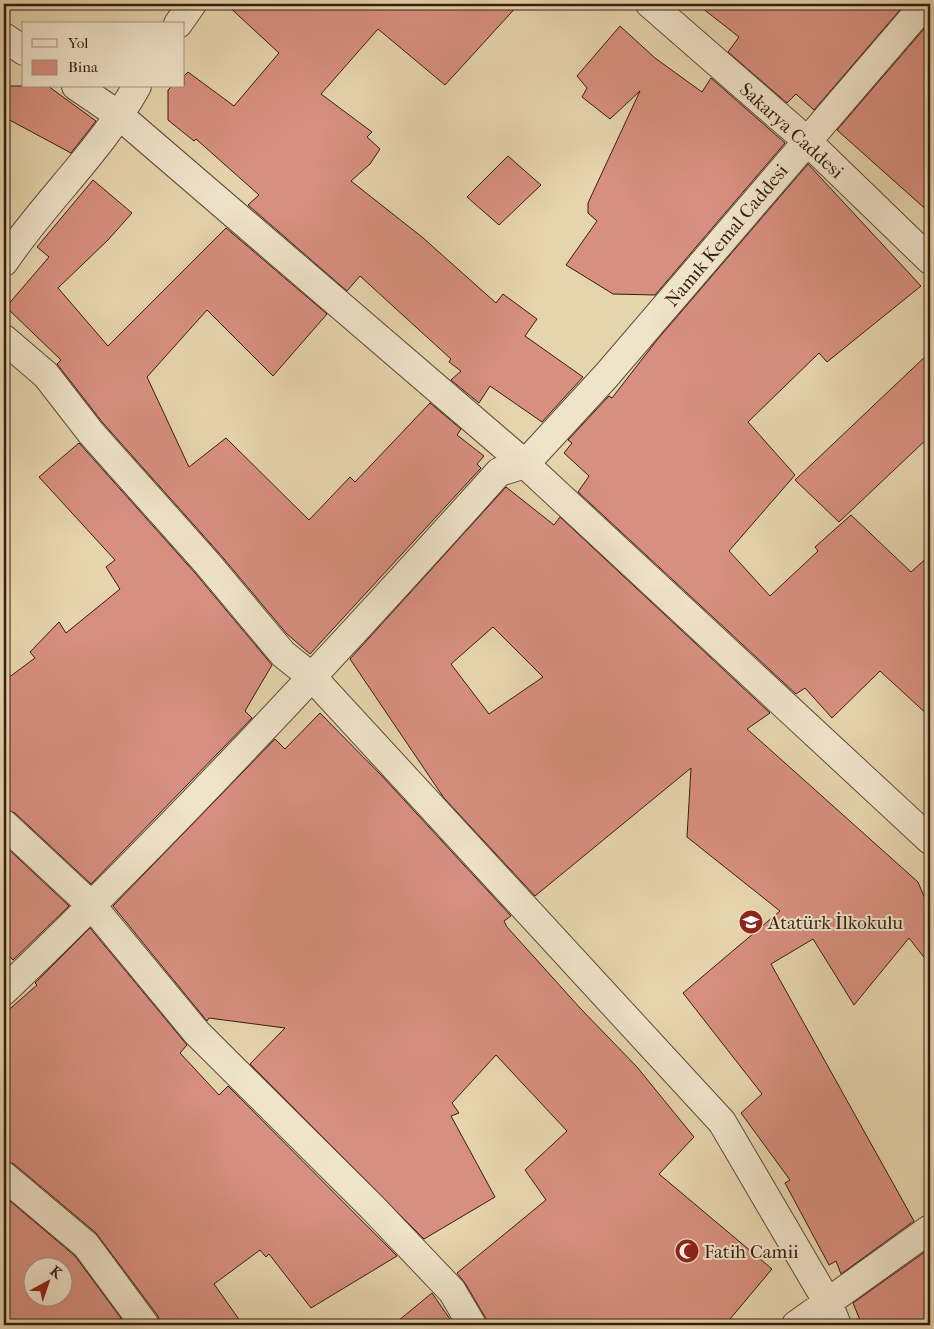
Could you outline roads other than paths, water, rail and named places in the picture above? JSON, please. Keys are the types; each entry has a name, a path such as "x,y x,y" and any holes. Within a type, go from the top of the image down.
{"street":[{"path":"179,22 192,4"},
{"name":"Sakarya Caddesi","path":"650,4 806,140 930,260"},
{"name":"Namık Kemal Caddesi","path":"526,464 606,376 806,140 925,4"},
{"path":"4,37 22,50"},
{"path":"79,88 120,116 526,464 930,840"},
{"path":"4,262 23,234 120,116 136,88"},
{"path":"4,339 46,374 91,433 207,563 284,654 313,678 722,1122 833,1314"},
{"path":"4,991 92,906 313,678 499,472 526,464"},
{"path":"4,824 92,906 197,1033 372,1207 452,1291 472,1325"},
{"path":"4,1176 86,1245 145,1325"},
{"path":"796,1325 833,1314 930,1229"}],"place":[{"name":"Atatürk İlkokulu","path":"751,922"},
{"name":"Fatih Camii","path":"687,1251"}]}
